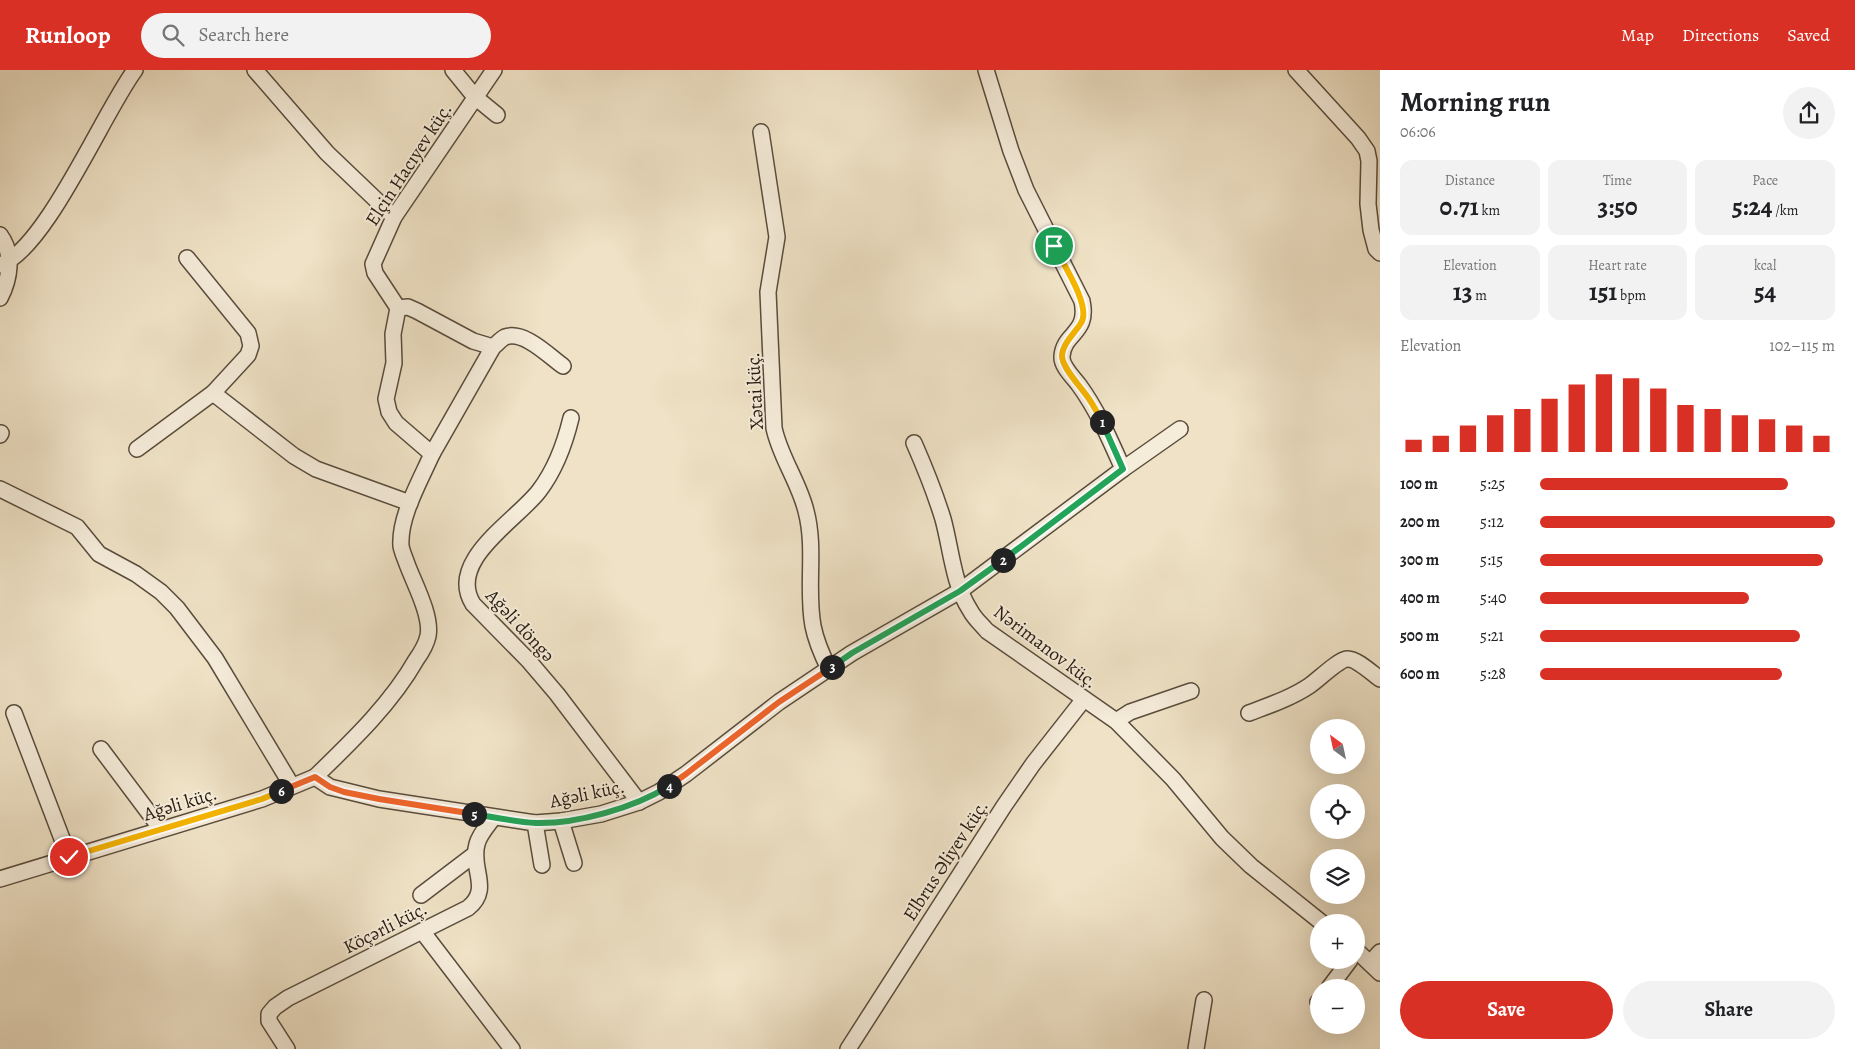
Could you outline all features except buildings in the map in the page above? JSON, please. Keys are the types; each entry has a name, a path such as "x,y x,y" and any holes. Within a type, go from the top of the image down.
{"street":[{"path":"5,263 33,237 61,197 135,70"},
{"path":"255,70 328,153 394,217"},
{"path":"454,70 476,97 497,115"},
{"name":"Elçin Hacıyev küç.","path":"398,308 375,273 373,264 394,217 494,70"},
{"path":"986,70 1011,151 1026,190 1082,301 1083,321 1066,345 1062,356 1063,364 1102,420 1123,469"},
{"path":"1296,70 1358,138 1367,151 1369,161 1368,204 1371,230 1376,249 1380,253"},
{"name":"Xətai küç.","path":"762,132 777,237 768,292 774,428 777,442 806,510 811,534 813,625 818,647 829,669"},
{"path":"0,235 4,240 5,263 5,288 0,298"},
{"path":"138,449 213,392 248,355 251,346 248,333 187,258"},
{"path":"432,454 396,423 389,412 386,399 394,363 393,334 398,308 408,307 473,341 493,347"},
{"path":"315,777 349,744 391,695 410,671 423,649 428,636 428,623 401,549 401,531 410,503 432,454 493,347 504,338 513,336 525,338 563,366"},
{"path":"213,392 294,456 316,469 410,503"},
{"name":"Ağəli döngə","path":"571,418 567,436 552,470 540,490 483,548 470,569 466,582 469,597 473,604 528,660 557,694 639,802"},
{"path":"960,591 1123,469 1180,429"},
{"name":"Nərimanov küç.","path":"914,443 942,518 960,591 970,610 987,631 1116,722 1173,779 1251,866 1311,914"},
{"path":"0,489 78,528 99,554 136,574 161,592 177,608 215,658 292,786"},
{"name":"Ağəli küç.","path":"0,879 262,799 315,777 330,787 344,792 535,823 561,821 601,814 639,802 659,792 686,774 753,722 852,653 960,591"},
{"path":"1249,713 1294,695 1348,659 1354,660 1380,679"},
{"path":"1116,722 1130,712 1191,691"},
{"name":"Elbrus Əliyev küç.","path":"848,1049 1004,806 1033,764 1084,699"},
{"path":"14,713 69,857"},
{"path":"101,749 162,829"},
{"name":"Köçərli küç.","path":"286,1049 269,1021 269,1014 275,1007 288,998 468,908 476,902 480,892 475,854 477,842 494,817"},
{"path":"561,821 574,863"},
{"path":"535,823 542,865"},
{"path":"421,895 475,854"},
{"path":"422,931 512,1049"},
{"path":"1365,957 1377,962"},
{"path":"1196,1049 1204,1000"}],"route":[{"path":"69,857 262,799 315,777 330,787 344,792 535,823 561,821 601,814 639,802 659,792 686,774 779,702 852,653 960,591 1059,519 1123,469 1102,420 1063,364 1062,356 1066,345 1083,321 1084,314 1082,301 1054,246"}]}
